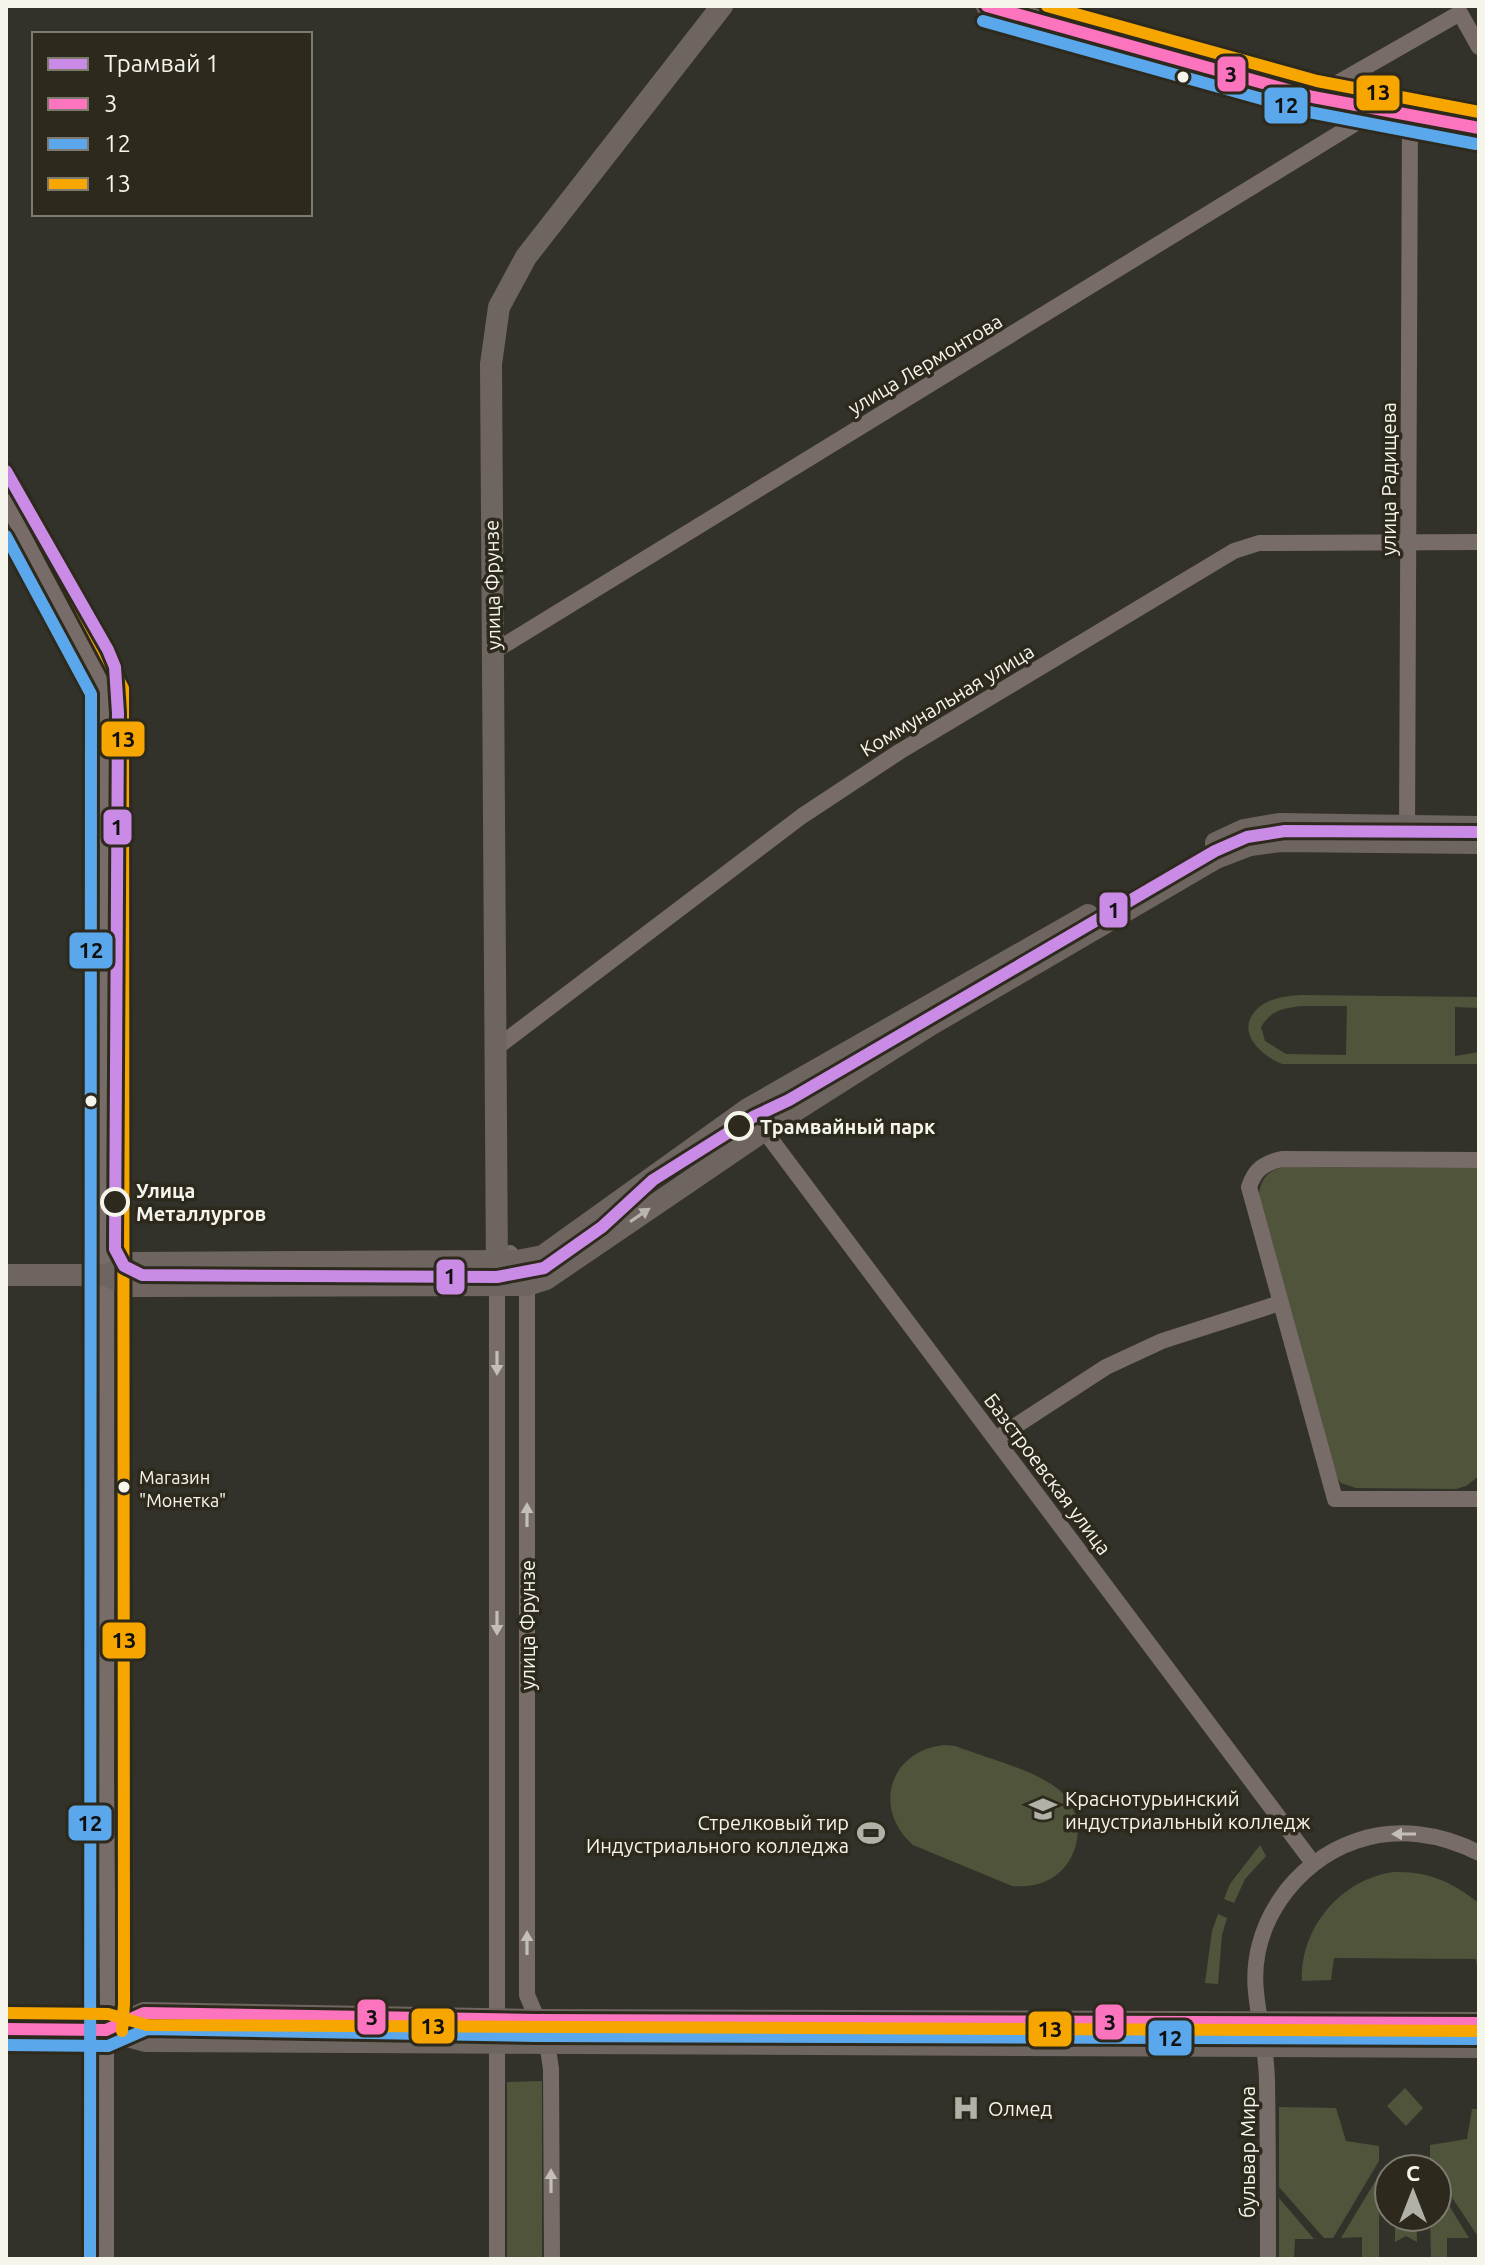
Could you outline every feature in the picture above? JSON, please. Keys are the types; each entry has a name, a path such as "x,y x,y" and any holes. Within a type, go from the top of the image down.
{"street":[{"name":"улица Фрунзе","path":"547,2042 527,1995 527,1285 507,1261 497,1239 491,364 499,307 526,257 722,6"},
{"path":"987,6 1313,97 1479,128"},
{"path":"1313,97 1460,13 1479,47"},
{"name":"улица Лермонтова","path":"493,652 1379,109"},
{"name":"улица Радищева","path":"1407,834 1410,115"},
{"path":"6,502 107,690 106,2259"},
{"name":"Коммунальная улица","path":"496,1048 802,816 899,752 1234,551 1259,543 1479,542"},
{"path":"106,1275 133,1263 507,1261 543,1256 748,1109 1227,838 1260,826 1279,824 1479,843"},
{"path":"6,1275 106,1275 132,1286 527,1285 546,1279 763,1131 930,1025 1233,850 1280,841 1479,827"},
{"name":"Базстроевская улица","path":"748,1109 1313,1863"},
{"path":"1479,1160 1282,1159 1268,1162 1258,1169 1249,1187 1335,1499 1479,1499"},
{"name":"улица Фрунзе","path":"497,2042 497,1285 507,1261"},
{"path":"997,1438 1106,1367 1162,1341 1280,1303"},
{"name":"бульвар Мира","path":"1268,2259 1265,2046 1255,1991 1260,1943 1275,1907 1313,1863 1347,1844 1384,1834 1423,1834 1479,1853"},
{"path":"106,2030 144,2013 536,2020 1479,2023"},
{"path":"1220,2022 1220,2046"},
{"path":"6,2029 106,2030 145,2041 1479,2047"},
{"path":"497,2042 497,2259"},
{"path":"547,2042 551,2069 552,2259"}],"green space":[{"path":"1296,995 1479,997 1479,1008 1455,1007 1455,1056 1479,1052 1479,1064 1282,1064 1259,1049 1248,1026 1261,1005","holes":["1302,1006 1347,1006 1346,1055 1286,1054 1265,1041 1261,1027 1278,1011"]},
{"path":"1284,1167 1479,1168 1479,1476 1466,1486 1456,1489 1356,1488 1341,1483 1337,1478 1259,1194 1267,1176"},
{"path":"944,1745 1020,1769 1063,1793 1074,1812 1078,1833 1073,1854 1062,1870 1043,1882 1012,1886 913,1845 900,1831 893,1815 890,1799 892,1784 910,1758"},
{"path":"1260,1845 1266,1856 1245,1879 1234,1903 1224,1899 1230,1884"},
{"path":"1394,1872 1418,1873 1440,1879 1479,1903 1479,1980 1476,1959 1334,1958 1331,1980 1302,1981 1308,1943 1327,1909 1357,1885"},
{"path":"1218,1914 1227,1918 1222,1935 1218,1984 1205,1983 1212,1931"},
{"path":"542,2081 542,2259 507,2259 507,2082"},
{"path":"1405,2088 1423,2108 1406,2126 1387,2106"},
{"path":"1279,2107 1336,2108 1346,2141 1379,2146 1379,2153 1373,2153 1373,2171 1333,2238 1324,2238 1279,2187"},
{"path":"1472,2109 1479,2109 1479,2238 1453,2199 1453,2153 1430,2153 1430,2145 1467,2139"},
{"path":"1373,2185 1373,2233 1379,2233 1379,2259 1362,2259 1362,2237 1341,2238"},
{"path":"1279,2198 1314,2239 1295,2239 1294,2259 1279,2259"},
{"path":"1453,2212 1469,2238 1447,2238 1447,2259 1431,2259 1430,2233 1453,2233"},
{"path":"1395,2233 1417,2233 1417,2242 1406,2236 1395,2242"}],"tram line":[{"name":"1","path":"6,471 115,667 118,713 115,1249 124,1266 142,1275 497,1277 544,1268 602,1227 653,1180 753,1117 789,1100 1215,851 1247,837 1285,831 1479,832"}],"transit line":[{"name":"3","path":"987,6 1313,97 1479,128"},
{"name":"13","path":"1047,6 1317,81 1479,112"},
{"name":"12","path":"983,21 1309,112 1476,144"},
{"name":"13","path":"20,494 123,688 122,2031"},
{"name":"12","path":"6,536 91,694 90,2259"},
{"name":"13","path":"6,2013 108,2014 147,2025 1479,2031"},
{"name":"3","path":"6,2029 106,2030 144,2013 536,2020 1479,2023"},
{"name":"12","path":"6,2045 108,2046 147,2029 536,2036 1479,2039"}],"place":[{"name":"Трамвайный парк","path":"739,1126"},
{"name":"Улица Металлургов","path":"115,1202"},
{"name":"Магазин \"Монетка\"","path":"124,1487"},
{"name":"Краснотурьинский индустриальный колледж","path":"1043,1809"},
{"name":"Стрелковый тир Индустриального колледжа","path":"871,1833"},
{"name":"Олмед","path":"966,2108"}]}
